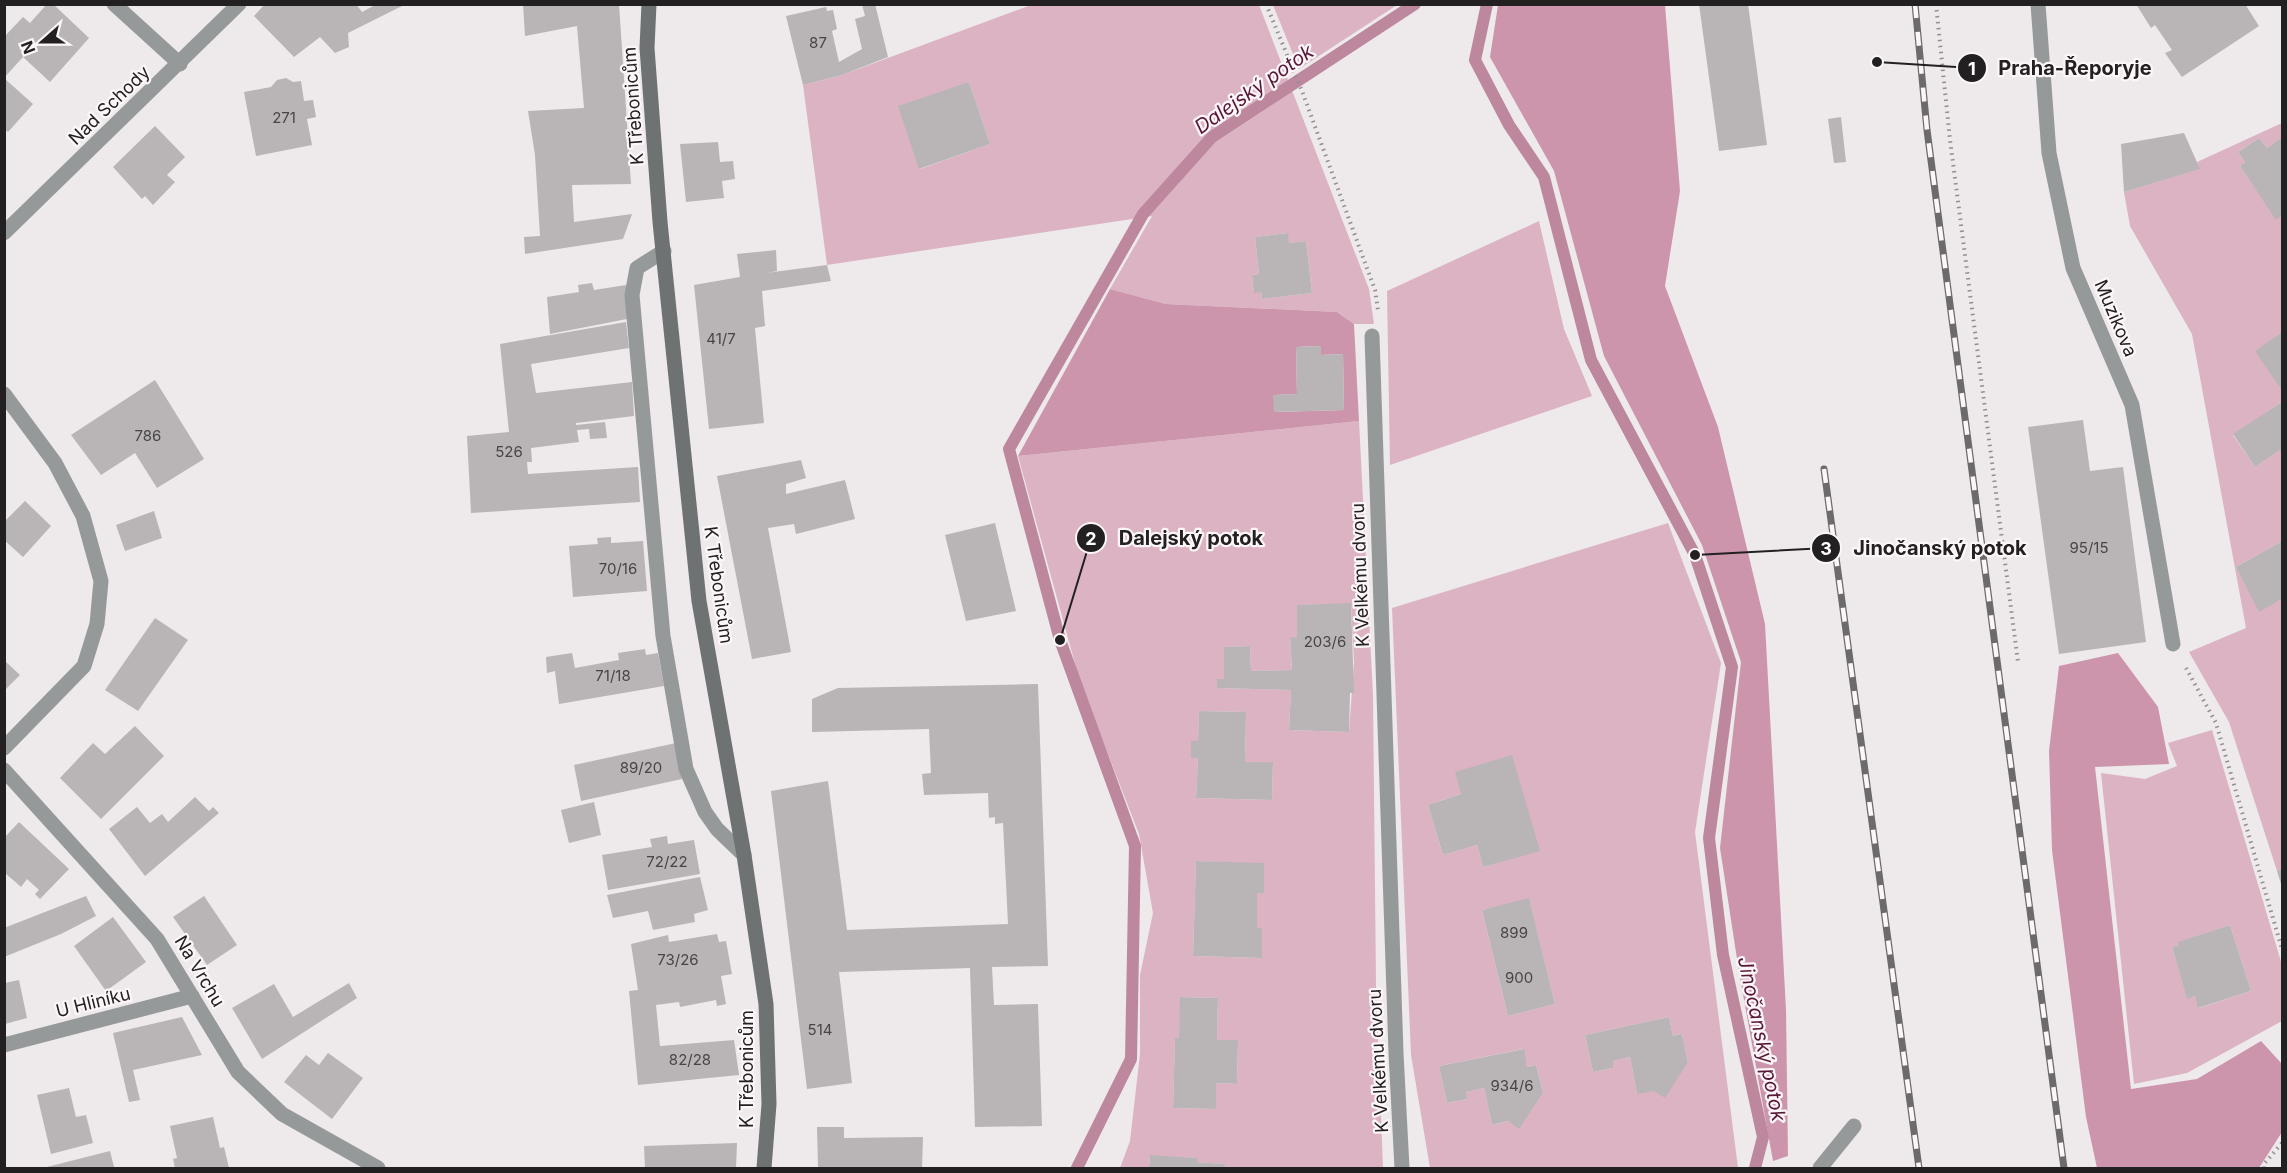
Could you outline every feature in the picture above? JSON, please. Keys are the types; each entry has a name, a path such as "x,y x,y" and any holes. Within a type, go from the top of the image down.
{"street":[{"path":"114,4 180,64"},
{"name":"Nad Schody","path":"4,233 239,4"},
{"name":"K Třebonicům","path":"649,4 647,48 664,251 699,601 744,855 766,1004 769,1104 764,1168"},
{"name":"Muzikova","path":"2038,4 2049,153 2073,268 2132,405 2173,644"},
{"path":"664,251 637,268 632,295 663,636 686,769 711,820 744,855"},
{"name":"K Velkému dvoru","path":"1372,336 1402,1168"},
{"path":"4,394 55,463 77,505 101,581 97,624 84,666 4,748"},
{"name":"Na Vrchu","path":"4,770 157,939 238,1072 282,1114 378,1168"},
{"name":"U Hliníku","path":"4,1045 192,996"},
{"path":"1820,1168 1854,1126"}],"path":[{"path":"1266,4 1302,91 1375,290 1381,329 1372,336"},
{"path":"1936,4 1950,140 2018,662"},
{"path":"2173,644 2216,723 2283,949"},
{"path":"2264,1168 2264,1164 2283,1143"}],"shaded area":[{"path":"1031,5 1259,5 1369,289 1374,324 1354,324 1337,312 1166,304 1110,289 1152,216 827,265 803,85 842,75","holes":["969,82 990,144 920,169","1287,233 1289,243 1306,241 1312,293 1262,299 1261,292 1254,292 1252,275 1259,274 1255,237"]},
{"path":"1273,5 1397,5 1299,69"},
{"path":"1498,5 1665,5 1680,191 1665,286 1718,427 1765,624 1786,1010 1788,1156 1773,1161 1739,972 1720,848 1741,662 1702,545 1604,356 1554,171 1490,57"},
{"path":"2282,123 2282,137 2267,148 2259,138 2238,152 2245,162 2240,166 2276,219 2282,215 2282,332 2256,351 2282,391 2282,402 2233,435 2255,467 2282,449 2282,541 2236,567 2259,611 2282,599 2282,869 2277,871 2229,722 2189,652 2246,628 2192,334 2130,226 2124,192 2199,169 2197,162"},
{"path":"1539,221 1564,329 1592,396 1390,465 1387,291"},
{"path":"1110,289 1166,304 1337,312 1354,324 1359,421 1018,456","holes":["1320,346 1321,355 1343,354 1344,410 1274,412 1274,395 1297,394 1296,347"]},
{"path":"1359,421 1373,695 1376,985 1383,1168 1224,1168 1224,1164 1197,1162 1197,1158 1150,1156 1149,1168 1120,1168 1130,1141 1140,1054 1140,975 1153,913 1139,834 1080,682 1018,456","holes":["1351,604 1354,662 1349,732 1289,730 1291,690 1217,688 1217,679 1224,679 1224,647 1250,646 1251,671 1292,670 1290,638 1297,638 1297,605","1199,711 1246,712 1245,762 1273,763 1272,800 1196,798 1198,758 1191,757 1191,741 1198,741","1196,861 1264,864 1264,893 1257,893 1257,928 1262,929 1262,958 1193,956","1181,997 1218,998 1217,1040 1238,1041 1237,1084 1216,1083 1216,1109 1173,1108 1175,1039 1179,1038"]},
{"path":"1668,523 1721,663 1695,832 1738,1168 1430,1168 1411,1055 1392,608","holes":["1461,794 1539,850 1483,867 1477,845 1443,855 1428,805","1529,899 1555,1004 1508,1016 1482,910","1669,1017 1673,1036 1682,1034 1688,1062 1637,1094 1630,1057 1613,1061 1613,1068 1593,1072 1585,1035","1523,1049 1527,1067 1536,1065 1543,1093 1519,1128 1508,1121 1492,1125 1484,1088 1466,1092 1468,1099 1447,1103 1439,1066"]},
{"path":"2118,653 2158,707 2169,764 2095,767 2131,1089 2197,1079 2261,1041 2282,1064 2282,1132 2259,1168 2097,1168 2086,1117 2052,850 2049,751 2059,666"},
{"path":"2212,730 2282,965 2282,1021 2187,1073 2134,1084 2101,773 2145,779 2177,766 2168,743","holes":["2230,925 2251,991 2199,1008 2195,996 2187,998 2172,947 2179,945 2179,942"]}],"building":[{"path":"47,4 53,4 89,38 50,82 23,57 4,78 4,37 23,17 30,23"},
{"path":"265,4 356,4 362,12 377,4 406,4 348,33 349,47 335,53 320,37 294,57 254,16"},
{"path":"523,4 619,4 631,184 572,185 574,222 632,214 623,239 525,254 524,237 540,236 535,155 528,111 584,108 577,26 525,36"},
{"path":"862,4 875,4 888,57 842,75 803,85 786,16 826,7 827,11 833,10 837,29 832,31 839,62 862,49 855,19 865,16"},
{"path":"1699,4 1748,4 1767,145 1719,151"},
{"path":"2136,4 2245,4 2259,26 2182,77 2165,53 2172,50 2155,25 2151,28"},
{"path":"4,78 33,104 8,132 4,129"},
{"path":"286,78 293,82 301,81 304,101 313,100 316,117 307,119 312,145 256,156 244,92 271,87 277,80"},
{"path":"969,82 990,144 919,169 898,106"},
{"path":"1841,117 1846,162 1834,163 1828,119"},
{"path":"155,126 185,157 167,175 175,182 153,205 145,196 142,199 113,167"},
{"path":"2184,133 2200,169 2124,192 2121,144"},
{"path":"2282,137 2282,215 2276,220 2240,166 2245,162 2238,152 2259,138 2267,148"},
{"path":"718,142 720,162 733,161 735,179 722,181 724,198 686,202 680,144"},
{"path":"1288,233 1289,243 1306,241 1312,293 1262,299 1261,292 1254,293 1252,275 1259,274 1255,237"},
{"path":"776,250 777,271 766,273 827,265 831,281 762,291 765,326 755,328 764,423 709,429 694,285 740,277 737,254"},
{"path":"592,283 594,290 626,285 627,319 550,334 547,297 579,292 578,285"},
{"path":"626,322 629,348 531,364 536,393 632,382 634,416 576,423 576,425 605,422 607,438 590,439 589,429 577,430 579,442 531,448 532,462 527,462 528,474 638,467 640,502 471,513 467,436 509,432 500,344"},
{"path":"2282,332 2282,391 2255,351"},
{"path":"1321,346 1321,355 1343,354 1344,410 1274,412 1273,395 1297,394 1296,347"},
{"path":"155,380 204,459 157,488 135,453 101,475 71,435"},
{"path":"2282,402 2282,449 2255,467 2233,434"},
{"path":"2083,420 2090,471 2123,467 2146,642 2059,654 2028,427"},
{"path":"801,460 806,478 786,484 786,494 845,480 855,519 796,534 794,524 768,528 791,652 752,659 717,476"},
{"path":"25,501 51,526 23,557 4,540 4,522"},
{"path":"154,511 162,538 125,551 116,525"},
{"path":"995,523 1016,611 966,621 945,535"},
{"path":"611,537 611,543 643,541 647,591 573,597 569,546 598,544 597,538"},
{"path":"2282,541 2282,599 2259,612 2236,567"},
{"path":"1351,603 1354,693 1350,693 1349,732 1289,730 1291,690 1217,688 1217,679 1224,679 1224,647 1250,646 1251,671 1292,670 1290,637 1297,638 1297,605"},
{"path":"155,618 188,640 138,711 105,690"},
{"path":"645,649 646,655 658,653 664,686 559,704 555,671 547,673 546,657 572,653 575,668 619,660 618,653"},
{"path":"4,660 20,675 4,691"},
{"path":"1038,684 1048,966 992,967 994,1005 1038,1004 1042,1126 975,1127 970,968 839,972 852,1083 807,1089 771,791 828,781 847,930 1008,924 1003,823 995,824 995,817 989,818 988,793 924,795 922,774 931,773 929,729 812,732 812,699 838,688"},
{"path":"1199,711 1246,712 1245,762 1273,762 1272,800 1196,798 1198,758 1191,758 1191,741 1198,741"},
{"path":"135,726 164,756 101,819 60,778 93,743 105,754"},
{"path":"676,743 682,779 581,801 574,765"},
{"path":"1512,755 1540,851 1483,867 1477,845 1443,855 1428,805 1461,794 1455,772"},
{"path":"195,797 209,811 213,807 219,813 145,876 109,829 137,807 150,823 162,814 168,822"},
{"path":"594,802 601,835 569,843 561,810"},
{"path":"19,822 69,869 40,899 35,894 39,890 27,879 21,887 4,872 4,838"},
{"path":"667,836 668,844 694,840 700,874 608,890 602,855 652,847 650,839"},
{"path":"1196,861 1264,863 1264,893 1257,893 1257,928 1262,928 1262,958 1193,956"},
{"path":"2282,869 2282,887 2277,871"},
{"path":"700,877 708,910 694,914 695,922 653,930 648,911 613,918 607,895"},
{"path":"86,896 96,916 61,934 4,957 4,928"},
{"path":"204,896 237,945 207,965 173,917"},
{"path":"1529,898 1555,1004 1508,1016 1482,910"},
{"path":"113,917 146,962 106,991 74,946"},
{"path":"2230,925 2251,991 2198,1008 2195,996 2187,999 2172,947 2179,945 2178,942"},
{"path":"717,934 719,942 726,941 732,974 721,976 726,1004 717,1006 716,1000 680,1007 679,1002 656,1005 660,1046 734,1040 739,1075 638,1085 629,991 638,990 631,944 668,935 669,942"},
{"path":"19,980 27,1018 5,1024 5,983"},
{"path":"349,983 357,998 262,1059 232,1008 274,984 293,1017"},
{"path":"1180,997 1218,998 1217,1040 1238,1040 1237,1084 1216,1083 1216,1109 1173,1108 1175,1038 1179,1038"},
{"path":"182,1017 202,1055 133,1070 140,1100 129,1102 113,1033"},
{"path":"1669,1017 1673,1036 1682,1034 1688,1062 1665,1098 1654,1091 1637,1094 1630,1057 1613,1061 1613,1068 1593,1072 1585,1035"},
{"path":"1524,1049 1527,1067 1536,1065 1543,1093 1519,1129 1508,1121 1492,1125 1484,1088 1466,1092 1468,1099 1447,1103 1439,1066"},
{"path":"328,1053 363,1078 332,1119 284,1082 306,1055 319,1065"},
{"path":"69,1088 76,1117 86,1115 93,1143 51,1154 37,1095"},
{"path":"213,1117 220,1148 224,1147 229,1168 175,1168 173,1159 177,1158 170,1126"},
{"path":"817,1127 844,1127 844,1138 923,1137 922,1168 818,1168"},
{"path":"737,1143 736,1168 645,1168 644,1146"},
{"path":"110,1151 114,1167 43,1168"},
{"path":"1150,1155 1197,1158 1197,1162 1225,1164 1224,1168 1149,1168"}],"waterway":[{"name":"Dalejský potok","path":"1077,1168 1131,1059 1135,846 1060,640 1009,449 1143,214 1212,137 1415,4"},
{"name":"Jinočanský potok","path":"1487,4 1475,60 1509,125 1544,177 1591,360 1695,555 1732,667 1709,838 1723,955 1763,1137 1755,1168"}],"railway":[{"path":"1915,4 1927,130 2064,1168"},
{"path":"1824,469 1919,1168"}],"place":[{"name":"Praha-Řeporyje","path":"1877,62"},
{"name":"Jinočanský potok","path":"1695,555"},
{"name":"Dalejský potok","path":"1060,640"}]}
